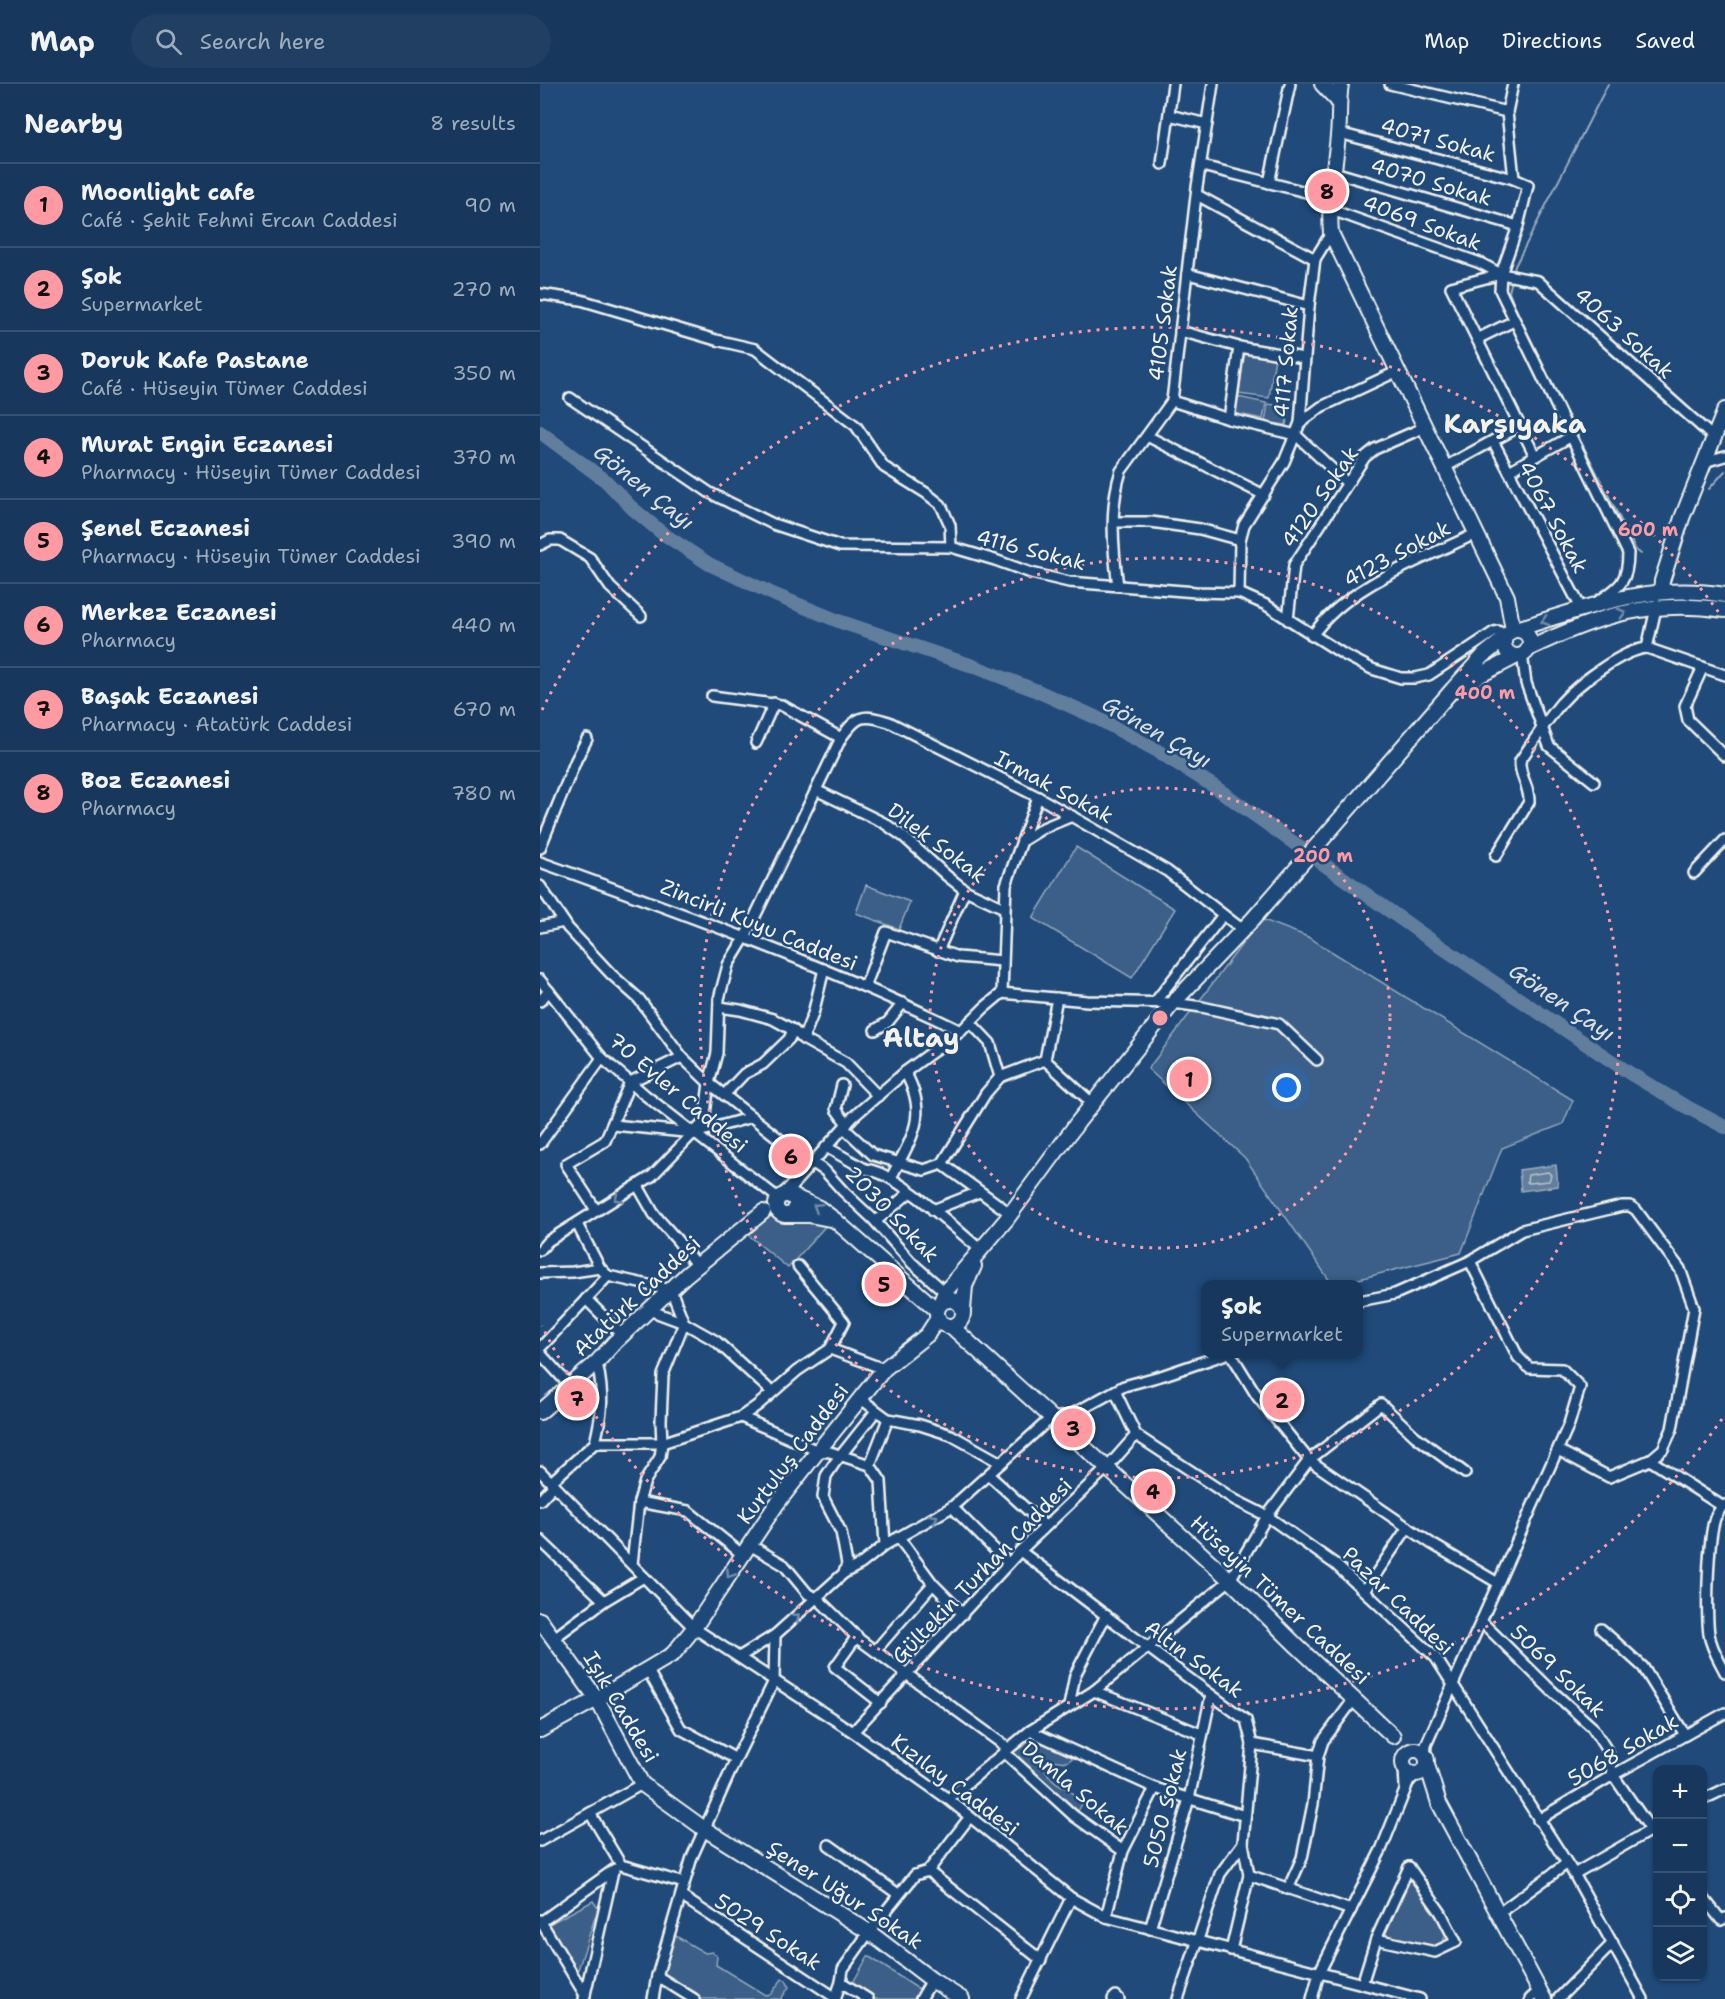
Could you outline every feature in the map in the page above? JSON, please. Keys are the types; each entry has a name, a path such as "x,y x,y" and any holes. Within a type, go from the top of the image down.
{"main road":[{"path":"1322,84 1338,101"},
{"path":"1341,84 1338,101 1339,133 1329,203 1330,233 1507,597 1510,633 1507,651 1522,653"},
{"path":"1661,592 1662,581 1682,518 1725,410"},
{"path":"1510,633 1586,607 1627,596 1661,592 1706,591 1725,594"},
{"path":"1453,689 1576,627 1610,616 1657,606 1678,605 1725,610"},
{"path":"1510,633 1528,636 1530,640 1522,653"},
{"name":"Kurtuluş Caddesi","path":"540,1730 673,1654 694,1628 776,1505 884,1369 927,1335 940,1306 981,1250 1011,1214 1092,1104 1173,1003 1253,919 1453,689 1484,655 1510,633"},
{"path":"783,1202 809,1215 835,1220"},
{"path":"783,1202 819,1208 940,1306 946,1300 954,1300 962,1306 959,1318"},
{"name":"Atatürk Caddesi","path":"540,1412 597,1362 622,1335 697,1266 763,1212 783,1202"},
{"path":"959,1318 965,1286 981,1250"},
{"name":"Hüseyin Tümer Caddesi","path":"940,1306 943,1324 959,1318 974,1348 1230,1580 1393,1736 1414,1760 1499,1913 1538,1996"},
{"name":"Işık Caddesi","path":"540,1620 597,1699 642,1784 704,1828"},
{"name":"Şener Uğur Sokak","path":"704,1828 869,1932 932,1980 962,1999"}],"street":[{"path":"1162,164 1173,84"},
{"name":"4105 Sokak","path":"1118,586 1113,551 1117,484 1121,471 1172,401 1213,84"},
{"path":"1269,183 1290,84"},
{"path":"1390,84 1409,86 1507,112"},
{"path":"1513,84 1507,112 1514,179"},
{"path":"1169,116 1207,124"},
{"name":"4071 Sokak","path":"1339,133 1514,179 1528,185 1518,226"},
{"name":"4069 Sokak","path":"1202,166 1269,183 1329,203 1509,275"},
{"name":"4070 Sokak","path":"1334,172 1518,226"},
{"path":"1197,195 1315,259"},
{"path":"1518,226 1509,275 1500,290 1628,553 1628,566 1618,588 1586,607"},
{"name":"4117 Sokak","path":"1239,593 1240,540 1244,525 1284,462 1300,423 1308,306 1315,259 1330,233"},
{"path":"1188,274 1308,306"},
{"path":"1509,275 1451,287 1535,456"},
{"name":"4063 Sokak","path":"1509,275 1538,281 1713,437"},
{"name":"4116 Sokak","path":"540,294 581,300 716,340 755,349 856,426 884,467 941,505 950,525 951,547 1031,573 1069,582 1239,593 1253,598 1312,636 1372,669 1401,678 1429,675 1494,632 1510,633"},
{"path":"1477,339 1514,321"},
{"path":"1180,331 1239,347 1304,358"},
{"path":"1228,419 1239,347"},
{"path":"1300,423 1321,407 1398,371"},
{"path":"570,398 710,493 774,524 840,546 951,547"},
{"path":"1172,401 1228,419 1296,435 1347,483"},
{"path":"1445,467 1520,426"},
{"name":"4120 Sokak","path":"1288,620 1294,565 1365,457 1375,449 1425,427"},
{"path":"1147,436 1264,495"},
{"path":"1509,471 1570,436"},
{"name":"4067 Sokak","path":"1493,441 1586,607"},
{"path":"1704,462 1725,456"},
{"path":"1113,522 1151,522 1200,529 1240,540"},
{"name":"4123 Sokak","path":"1312,636 1323,620 1367,586 1477,533"},
{"path":"540,545 553,539 560,540 590,558 610,587 640,616"},
{"path":"1647,648 1661,592"},
{"path":"1497,856 1529,802 1529,794 1521,774 1520,761 1562,702 1601,670 1627,653 1647,648 1725,675"},
{"path":"1522,653 1526,683 1550,746 1594,782"},
{"path":"1703,667 1685,706 1685,713 1688,720 1725,756"},
{"path":"712,696 781,705 841,738"},
{"path":"756,743 774,704"},
{"name":"Irmak Sokak","path":"695,1133 704,1122 709,1083 717,1053 719,1007 728,965 745,937 841,738 854,720 865,716 889,722 1038,797 1167,871 1243,930"},
{"path":"540,848 587,739"},
{"name":"Dilek Sokak","path":"816,790 886,824 965,890 1004,908"},
{"path":"1002,993 1006,885 1038,797"},
{"path":"1022,841 1043,828 1072,816"},
{"path":"1694,873 1725,840"},
{"name":"Zincirli Kuyu Caddesi","path":"540,862 745,937 903,1003 961,1031"},
{"name":"2030 Sokak","path":"540,886 564,922 611,974 639,999 682,1057 709,1083 825,1171 876,1221 912,1263 940,1306"},
{"path":"938,951 965,890"},
{"path":"1155,1002 1223,915"},
{"path":"540,927 564,922"},
{"path":"865,987 886,932 958,957 1002,961"},
{"path":"803,1039 813,1014 824,969"},
{"name":"70 Evler Caddesi","path":"540,980 602,1058 783,1202"},
{"path":"540,1001 549,991"},
{"path":"783,1202 796,1181 846,1126 905,1072 961,1031 1002,993 1087,1001 1155,1002 1202,1007 1279,1024 1317,1060"},
{"path":"1045,1060 1057,998"},
{"path":"875,1030 888,1022 903,1003"},
{"path":"719,1007 773,1019 793,1030 803,1039 846,1063 878,1096"},
{"path":"970,1022 990,1043 1000,1077"},
{"path":"725,1094 744,1074 763,1064 789,1039 793,1030"},
{"path":"596,1210 566,1164 605,1141 630,1082 682,1057"},
{"path":"540,1144 602,1058"},
{"path":"842,1085 836,1109 846,1126 873,1155 924,1170 942,1164 986,1093 1000,1077 1045,1060"},
{"path":"1045,1060 1092,1104"},
{"path":"891,1178 915,1129 918,1116 914,1090 905,1072"},
{"path":"613,1125 695,1133 752,1117"},
{"path":"540,1250 548,1242 596,1210 652,1176 695,1133"},
{"path":"826,1147 865,1169 891,1178 981,1250"},
{"path":"942,1164 1011,1214"},
{"path":"638,1186 654,1214 697,1266"},
{"path":"876,1221 910,1192"},
{"path":"933,1210 980,1192"},
{"path":"1363,1300 1395,1294 1470,1261 1522,1230 1622,1206 1630,1206 1636,1210 1680,1269 1694,1308 1672,1429 1663,1449 1650,1460 1609,1477 1558,1450"},
{"path":"577,1224 600,1268 608,1276 671,1290 684,1323 663,1375 660,1457 645,1481 639,1502 632,1564"},
{"path":"1312,1999 1319,1972 1381,1850 1408,1783 1414,1760 1428,1740 1454,1685 1558,1450 1569,1424 1580,1386 1562,1369 1529,1368 1518,1357 1470,1261"},
{"path":"595,1443 662,1443 741,1417 758,1406 797,1371 830,1349 844,1322 798,1266"},
{"path":"540,1273 600,1268"},
{"path":"540,1348 608,1276"},
{"path":"586,1299 622,1335"},
{"path":"650,1310 684,1323 716,1341 772,1392"},
{"path":"830,1349 884,1369"},
{"path":"540,1353 570,1385"},
{"path":"739,1657 775,1635 844,1573 861,1564 885,1545 952,1507 1051,1418 1069,1416 1115,1390 1213,1358"},
{"path":"1231,1358 1272,1417 1309,1460 1432,1544 1498,1584"},
{"path":"540,1500 553,1483 595,1443 602,1412 603,1391 597,1362"},
{"path":"1115,1390 1136,1435"},
{"path":"861,1399 888,1419 920,1425 951,1435 1001,1463"},
{"path":"948,1799 1030,1731 1094,1690 1230,1580 1267,1516 1309,1460 1381,1404 1415,1436 1465,1473"},
{"path":"844,1573 847,1564 841,1532 823,1497 826,1476 876,1411"},
{"path":"741,1417 818,1451 841,1455 870,1466 882,1481 885,1545"},
{"path":"870,1466 888,1419"},
{"name":"Gültekin Turhan Caddesi","path":"854,1732 1008,1563 1107,1468 1136,1435"},
{"name":"Pazar Caddesi","path":"1136,1435 1235,1500 1267,1516 1335,1564 1436,1658 1574,1874 1643,1999"},
{"path":"1650,1460 1723,1506 1715,1519 1710,1558 1709,1633 1725,1672"},
{"name":"Kızılay Caddesi","path":"540,1471 694,1628 854,1732 948,1799 1071,1898 1106,1917 1420,1999"},
{"path":"989,1475 1045,1526"},
{"name":"Damla Sokak","path":"639,1502 688,1511 747,1550 784,1565 808,1594 817,1598 857,1636 1006,1750 1074,1816 1123,1851"},
{"path":"952,1507 1008,1563"},
{"path":"1365,1590 1408,1527"},
{"path":"899,1538 933,1584 963,1614"},
{"path":"540,1540 604,1601"},
{"name":"Altın Sokak","path":"1020,1551 1146,1648 1246,1720 1252,1744 1243,1843 1248,1875 1231,1950"},
{"path":"554,1638 604,1601 644,1577"},
{"path":"875,1651 933,1584"},
{"path":"1069,1706 1076,1675 1106,1615"},
{"name":"5069 Sokak","path":"1482,1622 1592,1727 1608,1752 1613,1775 1653,1827"},
{"path":"1601,1629 1643,1667 1685,1735"},
{"path":"653,1999 657,1976 684,1883 704,1828 774,1681 775,1635"},
{"path":"857,1636 835,1667 881,1703"},
{"path":"647,1669 681,1729 736,1758"},
{"path":"1094,1690 1201,1734"},
{"name":"5050 Sokak","path":"1150,1929 1189,1799 1211,1695"},
{"path":"1288,1889 1302,1858 1313,1804 1318,1756 1323,1742 1354,1699"},
{"name":"5068 Sokak","path":"1538,1820 1613,1775 1725,1713"},
{"path":"1030,1731 1155,1788 1245,1816"},
{"path":"1252,1744 1318,1756"},
{"path":"540,1840 642,1784"},
{"path":"1106,1917 1123,1851 1155,1788"},
{"path":"1707,1798 1725,1789"},
{"path":"584,1997 617,1868 590,1813"},
{"path":"836,1998 842,1982 843,1969 869,1932 915,1875 928,1871 969,1818"},
{"path":"1574,1874 1653,1829"},
{"path":"1191,1999 1178,1997 1196,1941 1220,1874 1243,1843"},
{"path":"829,1845 898,1894"},
{"path":"1499,1913 1566,1864"},
{"path":"1362,1984 1376,1939 1409,1867 1442,1913 1456,1942 1435,1952 1376,1939"},
{"path":"584,1997 540,1921 617,1868 684,1883"},
{"path":"928,1871 1041,1960"},
{"path":"1248,1875 1351,1910"},
{"name":"5029 Sokak","path":"681,1896 836,1998"},
{"path":"1021,1999 1071,1898"},
{"path":"1707,1901 1723,1919"},
{"path":"1558,1999 1613,1943"},
{"path":"657,1976 694,1999"},
{"path":"921,1999 932,1980"},
{"path":"842,1982 868,1999"},
{"path":"1113,1999 1116,1996 1119,1999"}],"shaded area":[{"path":"1244,352 1275,357 1269,398 1239,394"},
{"path":"1238,397 1266,403 1263,419 1234,413"},
{"path":"1268,404 1289,407 1286,425 1265,422"},
{"path":"1076,847 1175,909 1132,978 1033,918"},
{"path":"866,885 910,902 899,929 856,913"},
{"path":"1261,919 1308,937 1573,1100 1563,1124 1502,1148 1461,1253 1355,1280 1329,1280 1245,1158 1148,1069"},
{"path":"765,1216 829,1222 788,1268 746,1233"},
{"path":"1035,1739 1074,1757 1067,1762 1051,1760 1044,1763 1049,1776 1078,1798 1082,1804 1078,1811 1011,1753"},
{"path":"1409,1881 1414,1881 1447,1934 1436,1946 1383,1935"},
{"path":"593,1901 598,1908 576,1976 545,1926"},
{"path":"674,1935 705,1953 712,1952 717,1956 716,1965 765,1995 771,1994 782,1979 786,1980 789,1987 781,1999 700,1999 662,1972"},
{"path":"868,1956 920,1990 914,1999 870,1999 851,1986"}],"water":[{"path":"1556,1165 1558,1186 1521,1191 1519,1170"}],"waterway":[{"path":"1513,274 1608,84"},
{"path":"1512,280 1509,292 1514,305 1636,550 1641,554"},
{"name":"Gönen Çayı","path":"540,432 606,481 632,508 662,533 709,564 775,595 841,622 973,666 1035,690 1095,717 1156,750 1215,787 1425,936 1631,1074 1725,1127"},
{"path":"1709,489 1725,471"}],"place":[{"name":"Boz Eczanesi","path":"1327,191"},
{"name":"Moonlight cafe","path":"1189,1079"},
{"name":"Merkez Eczanesi","path":"791,1156"},
{"name":"Şenel Eczanesi","path":"884,1284"},
{"name":"Başak Eczanesi","path":"577,1398"},
{"name":"Şok","path":"1282,1400"},
{"name":"Doruk Kafe Pastane","path":"1073,1428"},
{"name":"Murat Engin Eczanesi","path":"1153,1491"}],"district":[{"name":"Karşıyaka","path":"1515,423"},
{"name":"Altay","path":"921,1037"}]}
